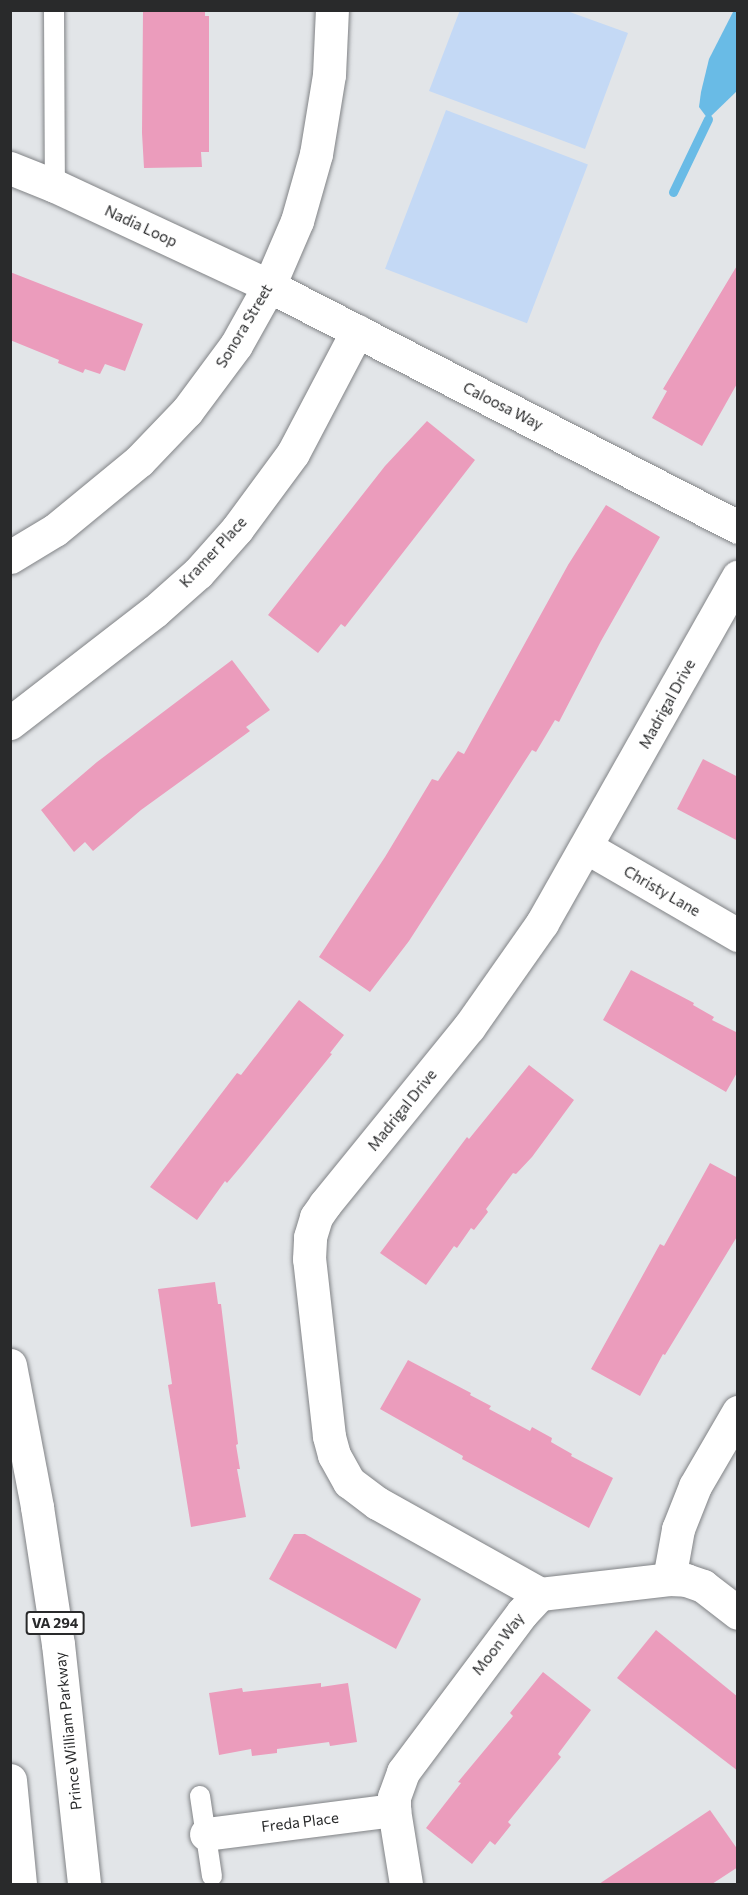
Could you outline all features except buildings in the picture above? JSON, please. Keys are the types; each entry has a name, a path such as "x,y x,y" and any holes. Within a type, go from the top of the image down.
{"main road":[{"name":"Sonora Street","path":"10,556 55,530 123,475 187,411 236,345 269,286 297,221 316,154 329,75 332,10"},
{"name":"Nadia Loop","path":"10,168 55,186 269,286"},
{"name":"Caloosa Way","path":"269,286 738,527"},
{"name":"Kramer Place","path":"10,723 155,611 198,573 237,529 293,453 357,331"},
{"name":"Madrigal Drive","path":"540,1594 378,1503 349,1482 334,1455 329,1436 309,1259 310,1237 316,1217 325,1204 469,1027 542,923 738,577"},
{"name":"Christy Lane","path":"586,847 738,935"},
{"name":"Prince William Parkway","path":"10,1365 37,1507 58,1644 84,1884"},
{"path":"669,1579 678,1529 690,1497 738,1412"},
{"path":"540,1594 669,1579 686,1580 703,1586 738,1613"},
{"name":"Moon Way","path":"406,1884 394,1810 398,1785 409,1760 522,1613 540,1594"},
{"path":"10,1780 20,1884"},
{"name":"Freda Place","path":"206,1834 394,1810"}],"lane":[{"path":"54,10 55,186"},
{"path":"200,1796 212,1876"}],"shaded area":[{"path":"460,10 567,11 628,33 585,149 429,91"},
{"path":"446,110 588,164 527,323 385,269"}],"water":[{"path":"734,10 737,11 737,91 708,119 699,107 701,92 709,59"}],"waterway":[{"path":"673,192 708,119"}]}
